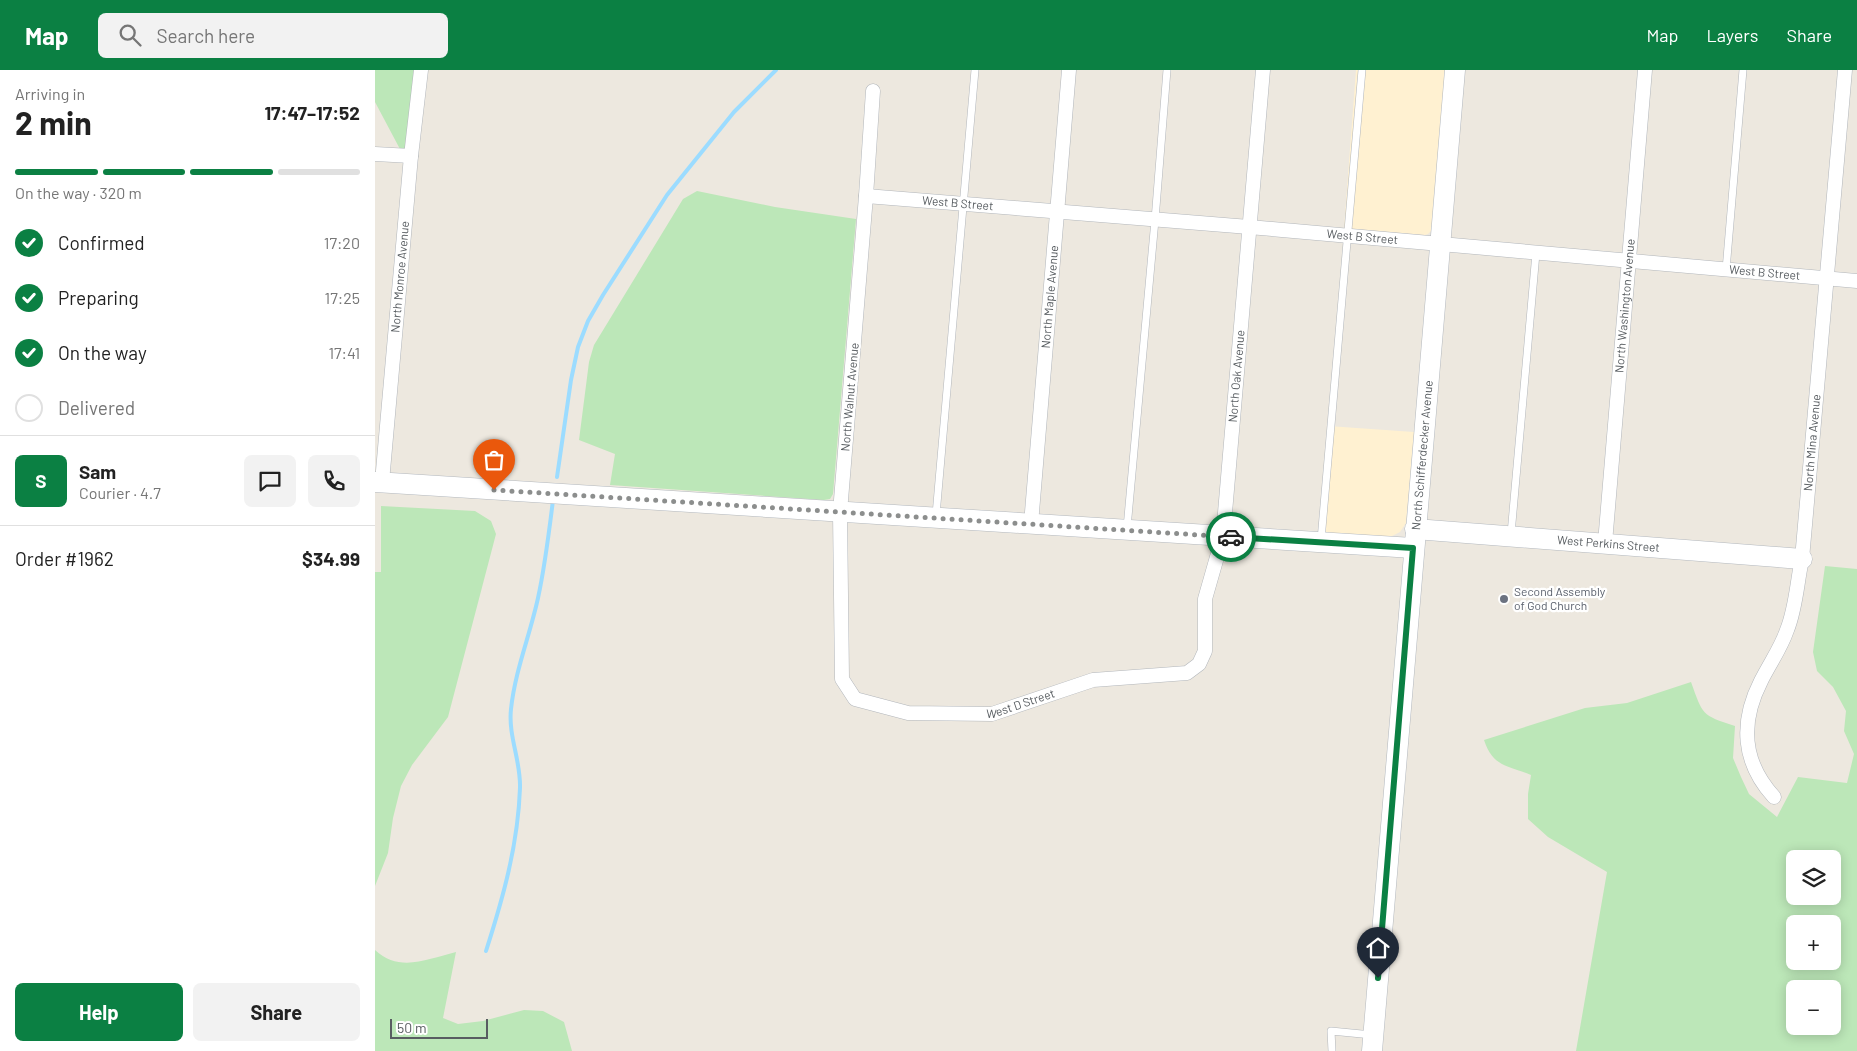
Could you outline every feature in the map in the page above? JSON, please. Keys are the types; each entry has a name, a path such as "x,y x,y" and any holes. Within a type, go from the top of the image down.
{"street":[{"name":"North Monroe Avenue","path":"378,482 421,70"},
{"name":"North Maple Avenue","path":"1031,524 1069,70"},
{"name":"North Oak Avenue","path":"1187,673 1199,664 1205,651 1205,599 1223,536 1263,70"},
{"name":"North Schifferdecker Avenue","path":"1372,1043 1455,70"},
{"name":"North Washington Avenue","path":"1605,543 1645,70"},
{"name":"North Mina Avenue","path":"1774,797 1762,782 1754,766 1748,749 1746,730 1758,687 1788,628 1803,559 1845,70"},
{"name":"North Walnut Avenue","path":"855,699 842,679 840,512 873,91"},
{"path":"375,154 411,156"},
{"name":"West B Street","path":"866,196 1857,281"},
{"name":"West Perkins Street","path":"378,482 1321,542 1511,536 1803,559"},
{"name":"West D Street","path":"855,699 908,713 992,714 1093,680 1187,673"}],"lane":[{"path":"936,518 975,70"},
{"path":"1127,530 1167,70"},
{"path":"1321,542 1362,70"},
{"path":"1726,270 1743,70"},
{"path":"1511,536 1536,253"},
{"path":"1332,1051 1331,1031 1372,1043"}],"shaded area":[{"path":"1356,70 1446,70 1433,229 1428,234 1344,228"},
{"path":"1328,426 1414,432 1406,523 1400,532 1388,538 1319,535"}],"green space":[{"path":"375,70 415,70 405,149 401,151 375,102"},
{"path":"697,191 775,207 856,219 833,494 830,499 610,485 615,454 579,440 589,362 594,345 683,199"},
{"path":"381,506 475,511 491,521 496,534 448,717 412,765 401,786 393,818 388,853 375,886 375,572 381,572"},
{"path":"1825,566 1857,569 1857,1051 1576,1051 1607,872 1548,837 1528,819 1528,794 1531,775 1508,767 1496,760 1484,740 1585,708 1627,703 1691,682 1701,708 1709,716 1735,726 1733,758 1741,777 1749,794 1777,817 1798,777 1847,783 1854,754 1844,731 1846,711 1833,687 1817,671 1813,652"},
{"path":"375,950 384,957 404,963 424,961 456,952 443,1018 458,1024 483,1021 524,1010 543,1011 564,1022 572,1051 375,1051"}],"waterway":[{"path":"557,477 571,380 578,347 588,321 667,195 734,112 776,70"},
{"path":"486,951 504,891 513,851 519,809 520,778 511,729 511,709 519,667 535,612 547,549 553,500"}],"way so far":[{"path":"494,490 1231,537"}],"place":[{"name":"Second Assembly of God Church","path":"1504,599"}],"route":[{"path":"1231,537 1413,548 1378,978"}]}
